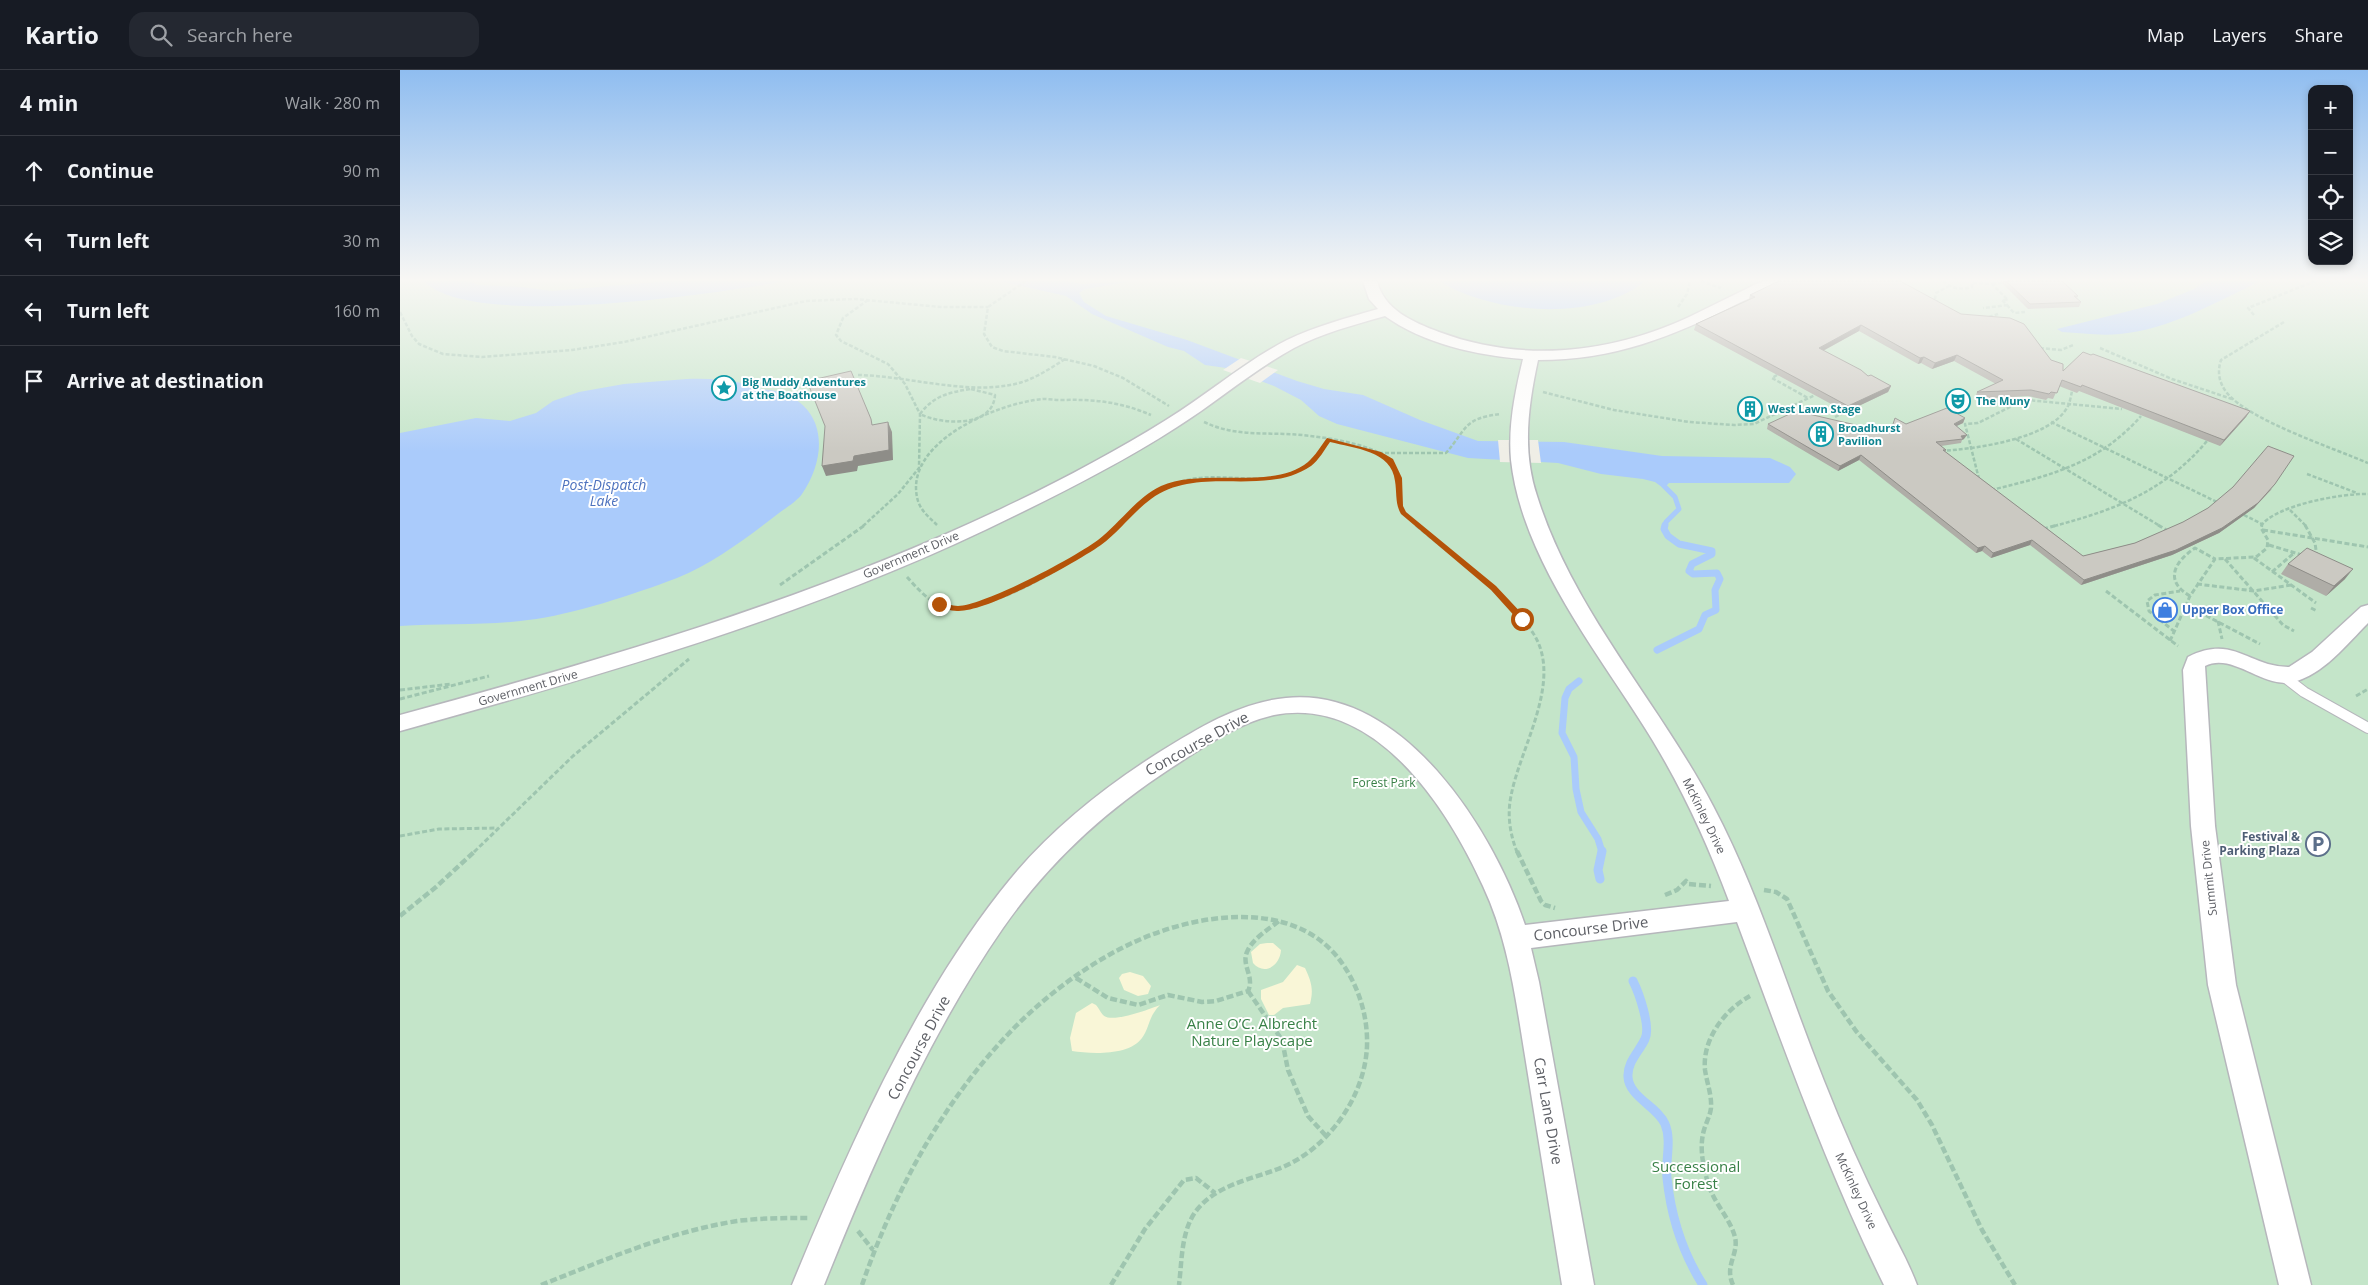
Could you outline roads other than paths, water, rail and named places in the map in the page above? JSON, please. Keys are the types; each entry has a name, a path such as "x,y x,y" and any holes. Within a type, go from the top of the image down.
{"street":[{"name":"Government Drive","path":"400,723 521,690 682,642 808,597 894,563 977,527 1079,476 1179,419 1260,363 1303,338"},
{"path":"1439,338 1484,350 1531,356 1586,354 1626,346 1650,338"},
{"name":"McKinley Drive","path":"1531,356 1520,404 1518,438 1527,495 1550,556 1570,592 1659,732 1704,811 1746,910 1797,1050 1836,1148 1901,1285"},
{"path":"2282,675 2292,675 2306,668 2368,612"},
{"name":"Summit Drive","path":"2282,675 2246,662 2217,656 2202,658 2195,662 2194,670 2203,826 2222,985 2269,1185 2296,1285"},
{"name":"Concourse Drive","path":"808,1285 850,1187 909,1064 967,960 1012,896 1062,839 1112,795 1165,760 1246,715 1265,708 1282,706 1320,707 1358,718 1392,740 1421,769 1461,823 1497,887 1516,938 1746,910"},
{"name":"Carr Lane Drive","path":"1516,938 1528,992 1578,1285"}],"lane":[{"path":"2282,675 2304,692 2368,728"}],"water":[{"path":"1147,338 1179,338 1187,340 1297,381 1324,389 1363,395 1420,420 1478,441 1564,442 1662,456 1770,458 1790,467 1796,474 1789,483 1669,483 1666,486 1670,493 1655,482 1601,474 1558,463 1468,458 1337,424 1319,416 1301,400 1274,386 1226,368 1205,365 1184,351 1168,347"},
{"name":"Post-Dispatch Lake","path":"687,379 732,381 747,384 756,388 786,394 803,405 817,428 819,441 815,468 802,494 797,499 743,540 704,565 677,578 623,597 564,614 528,620 400,626 400,433 476,418 510,421 536,413 553,401 579,392 624,384"}],"waterway":[{"path":"1664,486 1675,497 1679,509 1666,522 1665,526"},
{"path":"1657,650 1699,629 1705,615 1716,610 1715,590 1720,579 1717,573 1693,574 1689,571 1692,564 1712,554 1712,551 1679,544 1668,536 1664,529 1665,525"},
{"path":"1579,681 1569,689 1565,698 1562,733 1574,757 1576,789 1581,812 1598,839 1602,852"},
{"path":"1600,879 1598,870 1602,852"},
{"path":"1633,981 1644,1010 1646,1034 1629,1067 1628,1077 1633,1090 1656,1112 1665,1124 1668,1137 1667,1178 1671,1206 1683,1247 1703,1285"}],"place":[{"name":"Big Muddy Adventures at the Boathouse","path":"724,388"},
{"name":"The Muny","path":"1958,401"},
{"name":"West Lawn Stage","path":"1750,409"},
{"name":"Broadhurst Pavilion","path":"1821,434"},
{"name":"Upper Box Office","path":"2165,610"},
{"name":"Festival & Parking Plaza","path":"2318,844"}],"park label":[{"name":"Forest Park","path":"1384,783"},
{"name":"Anne O’C. Albrecht Nature Playscape","path":"1252,1032"},
{"name":"Successional Forest","path":"1696,1176"}]}
